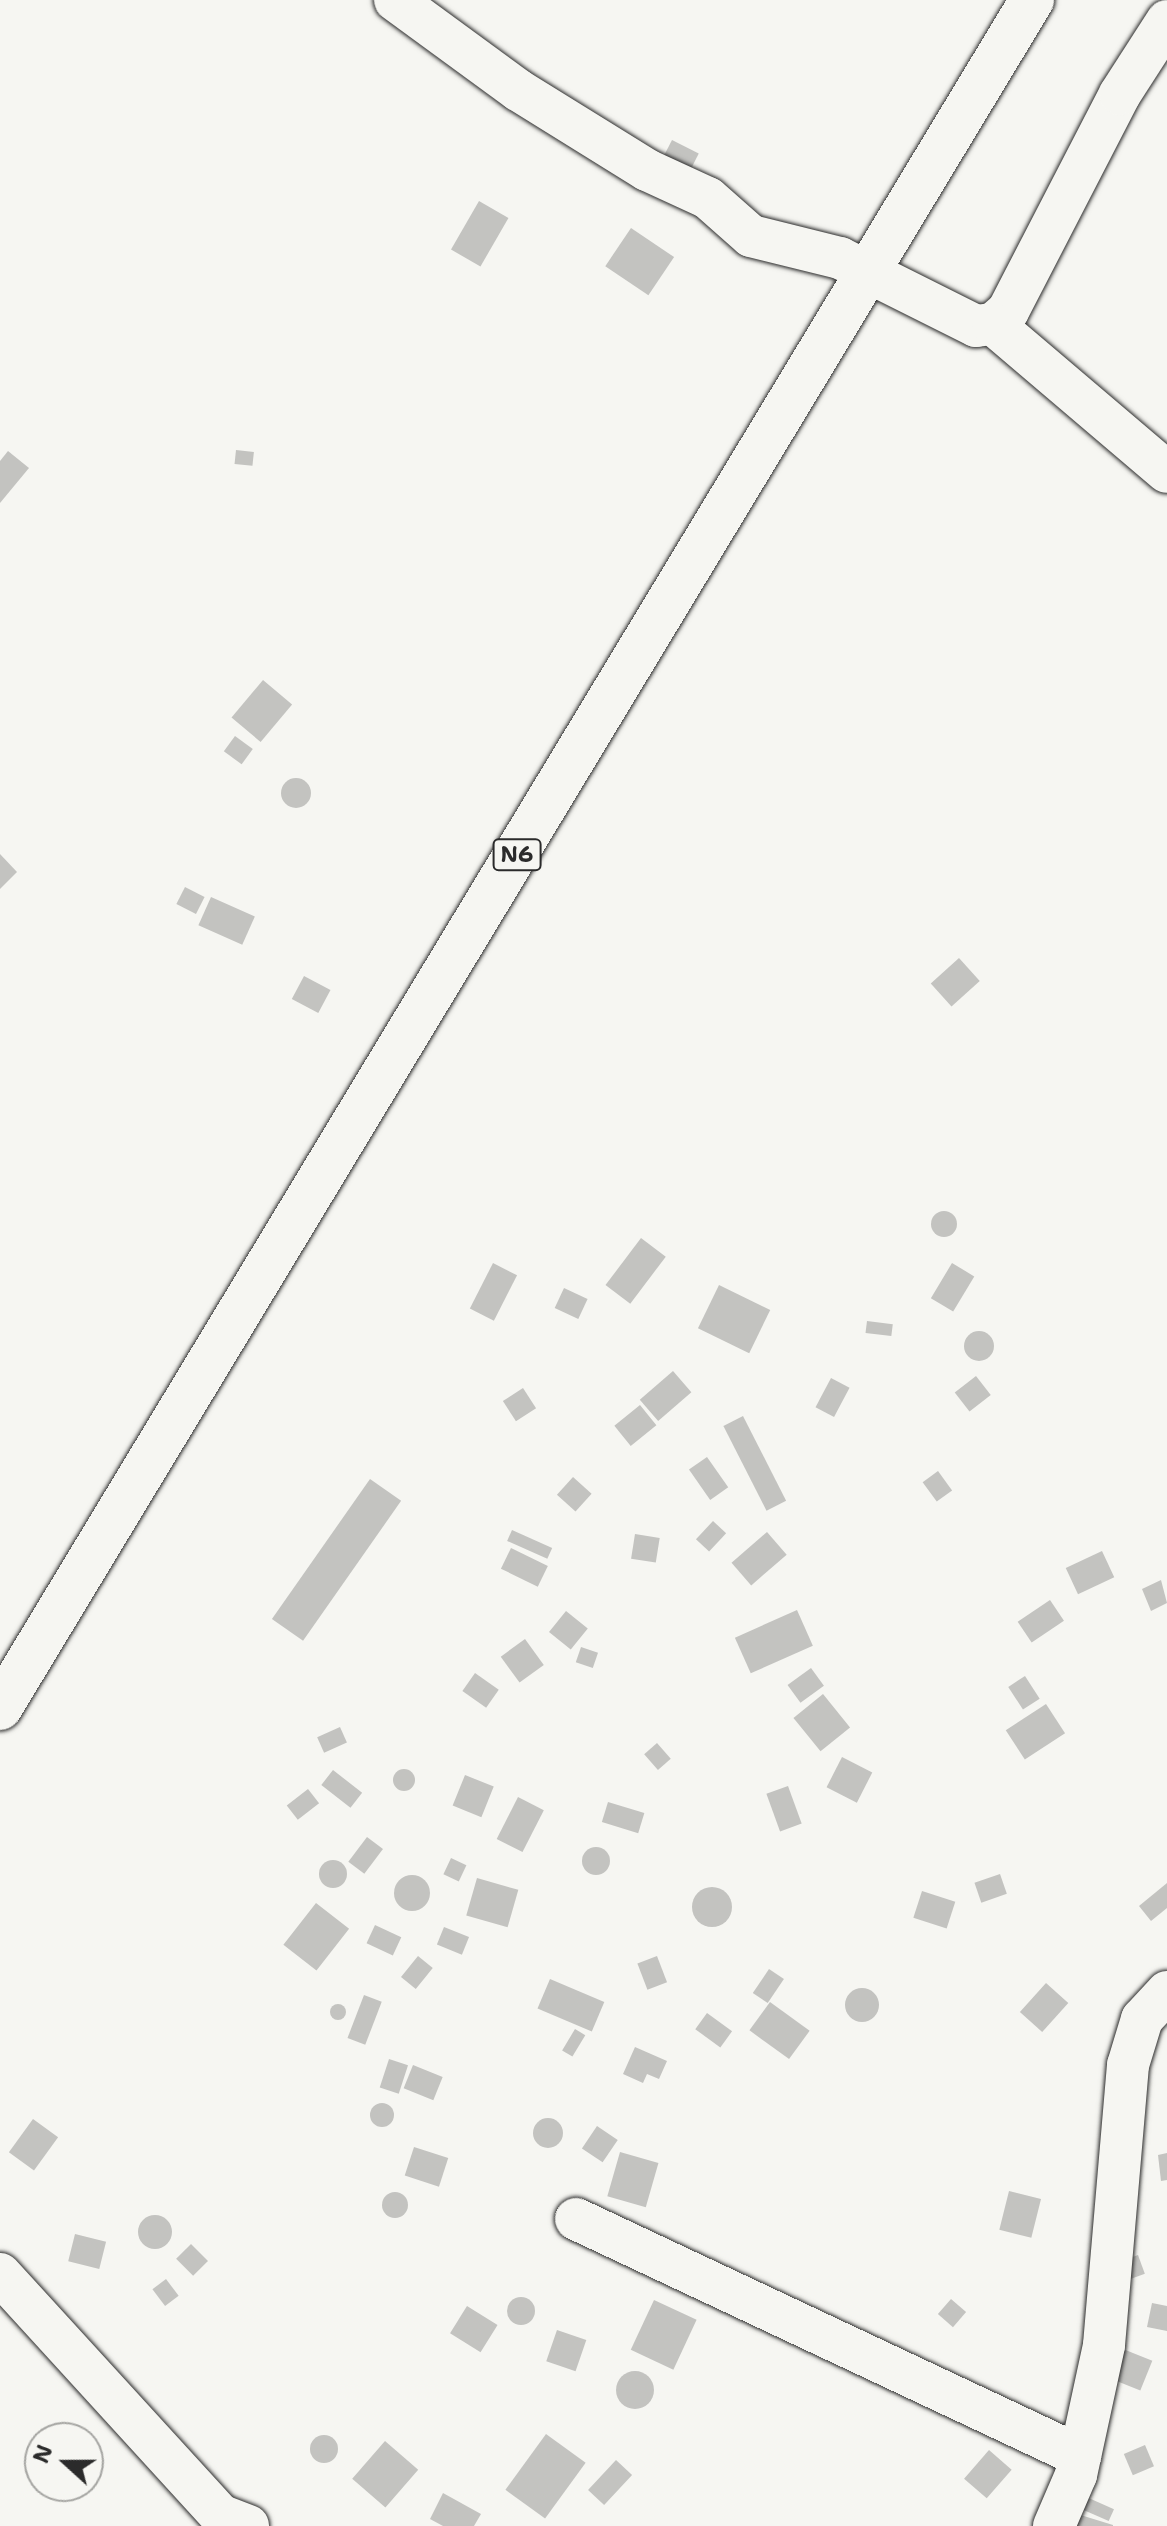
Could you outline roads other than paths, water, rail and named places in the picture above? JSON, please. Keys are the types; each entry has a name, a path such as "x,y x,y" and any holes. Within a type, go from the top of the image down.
{"highway":[{"name":"N6","path":"0,1708 1032,0"}],"street":[{"path":"395,0 518,90 647,170 708,198 751,236 869,271 976,326 993,324 1008,311 1120,94 1167,21"},
{"path":"993,324 1167,472"},
{"path":"1054,2526 1080,2456 1104,2345 1128,2065 1142,2019 1167,1992"},
{"path":"576,2219 1080,2456"},
{"path":"0,2274 220,2515 248,2526"}]}
